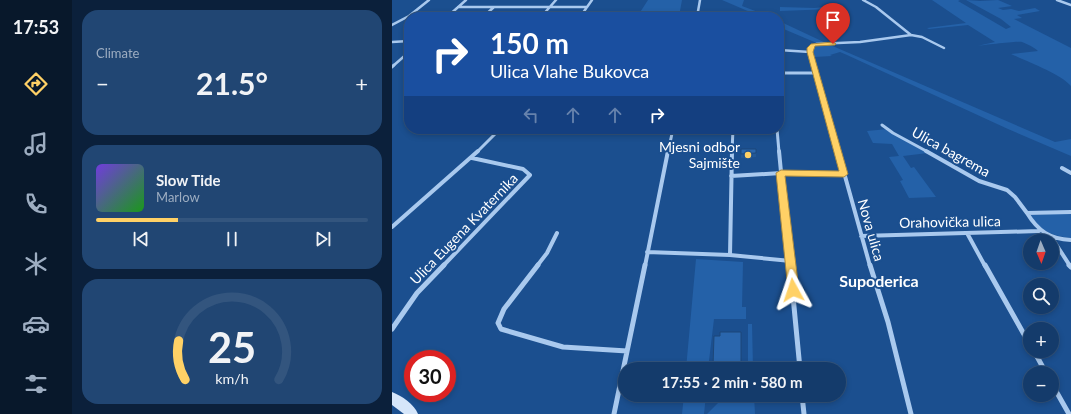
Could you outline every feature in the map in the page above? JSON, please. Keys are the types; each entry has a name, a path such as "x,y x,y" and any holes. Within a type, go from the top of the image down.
{"main road":[{"path":"392,398 412,414"}],"street":[{"path":"414,12 429,0"},
{"path":"452,12 466,0"},
{"path":"546,12 556,0"},
{"path":"584,12 592,0"},
{"path":"698,12 700,0"},
{"path":"863,0 876,7 910,34"},
{"path":"1057,0 1071,5"},
{"path":"458,7 587,7"},
{"path":"488,12 494,7"},
{"path":"392,25 404,19"},
{"path":"784,50 810,52 812,46 816,44 845,43 910,34 920,36 944,48"},
{"path":"392,42 404,41"},
{"name":"Nova ulica","path":"810,52 861,236 888,322 911,414"},
{"path":"392,67 404,56"},
{"path":"784,73 817,73"},
{"name":"Ulica bagrema","path":"882,125 893,133 979,181 1007,190 1015,197 1027,213"},
{"path":"392,226 472,158 495,134"},
{"path":"614,414 672,134"},
{"path":"730,256 733,134"},
{"path":"777,134 791,261 799,362"},
{"name":"Ulica Eugena Kvaternika","path":"392,329 417,293 530,175 522,169 472,158"},
{"path":"1062,168 1071,173"},
{"path":"731,176 781,173 844,174"},
{"path":"1027,213 1071,212"},
{"name":"Orahovička ulica","path":"1027,213 1039,231 1045,234"},
{"name":"Orahovička ulica","path":"861,236 1039,231"},
{"path":"557,233 547,253 504,309 498,323 501,329 563,347 627,351"},
{"path":"967,233 1023,333"},
{"name":"Orahovička ulica","path":"1059,239 1071,240"},
{"path":"1059,249 1071,267"},
{"path":"648,252 791,261"},
{"path":"1059,396 1069,414"},
{"path":"803,402 804,414"}],"shaded area":[{"path":"648,0 682,0 680,11 640,12"},
{"path":"722,0 744,0 742,6 758,12 750,12"},
{"path":"932,0 960,0 958,1 1006,29 1011,27 1001,19 966,0 998,0 1012,6 998,8 1003,10 1011,9 1019,11 1035,8 1040,11 1017,15 1022,18 1014,19 1071,48 1071,86 1052,72 1011,54 1038,51 1022,42 977,46 995,42 968,25 927,28 966,23"},
{"path":"830,6 833,9 780,11 780,7 815,8"},
{"path":"784,23 828,44 1055,142 1071,139 1071,156 1008,129 840,52 830,55 832,56 814,57 812,48 819,44 784,29"},
{"path":"888,129 928,153 903,156 911,168 914,167 936,197 909,198 900,181 903,180 889,157 899,156 892,144 873,143 867,131"},
{"path":"1071,213 1071,238 1047,232 1034,221 1031,215"},
{"path":"696,259 743,262 742,307 746,307 746,319 714,319 709,362 687,362"},
{"path":"748,324 752,324 753,362 748,362"},
{"path":"683,402 705,402 704,414 682,414"},
{"path":"719,402 754,402 755,414 707,414"}],"building":[{"path":"741,149 756,149 756,153 741,154"},
{"path":"720,332 741,332 741,362 713,362 714,336 720,336"}],"place":[{"name":"Mjesni odbor Sajmište","path":"748,155"}],"district":[{"name":"Supoderica","path":"879,281"}],"route":[{"path":"793,290 781,173 844,174 813,57 810,52 810,48 813,45 833,44"}]}
